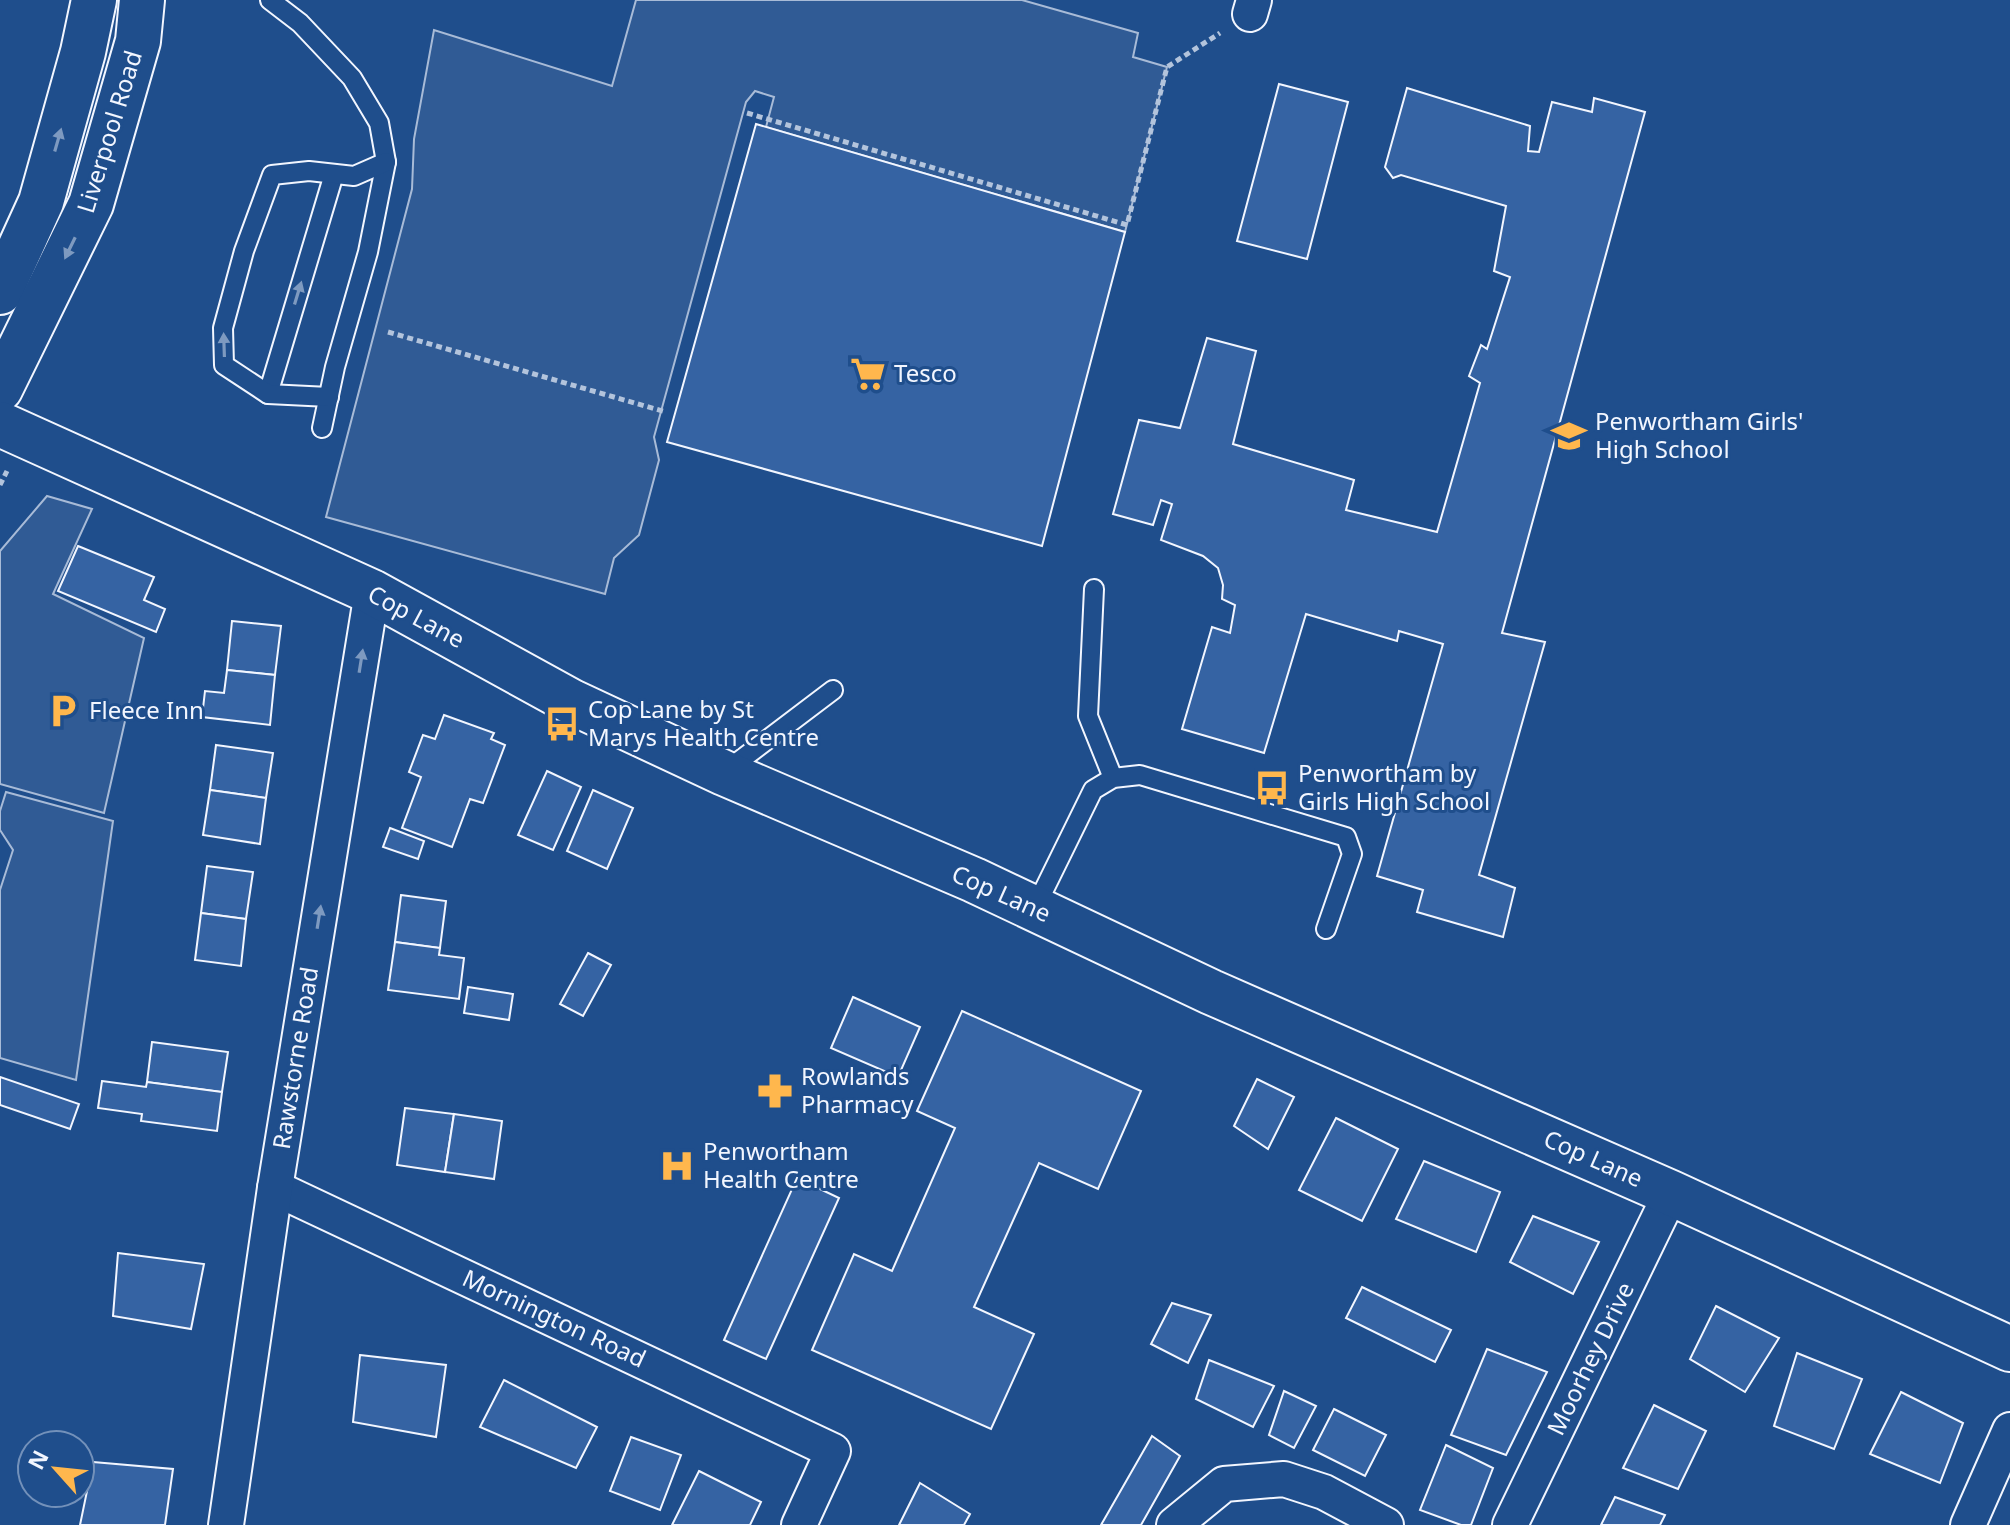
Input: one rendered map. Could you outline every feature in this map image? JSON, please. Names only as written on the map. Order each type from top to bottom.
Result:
[{"type":"street","name":"Liverpool Road","points":[[0,292],[41,202],[83,52],[94,0]]},
{"type":"street","name":"Liverpool Road","points":[[0,389],[91,204],[138,41],[142,0]]},
{"type":"street","name":"Cop Lane","points":[[0,424],[372,592],[572,702],[724,773],[1035,908],[1211,992],[1671,1193],[2010,1349]]},
{"type":"street","name":"Rawstorne Road","points":[[226,1525],[275,1188],[372,592]]},
{"type":"street","name":"Mornington Road","points":[[275,1188],[833,1451],[799,1525]]},
{"type":"street","name":"Moorhey Drive","points":[[1510,1525],[1671,1193]]},
{"type":"street","points":[[1968,1525],[2010,1430]]},
{"type":"street","points":[[1174,1525],[1224,1484],[1284,1479],[1324,1492],[1386,1525]]},
{"type":"lane","points":[[270,0],[300,23],[352,78],[379,123],[386,162],[368,252],[322,428]]},
{"type":"lane","points":[[329,397],[268,394],[224,365],[223,328],[244,251],[272,175],[309,171],[354,176],[386,162]]},
{"type":"lane","points":[[268,394],[334,174]]},
{"type":"lane","points":[[1094,589],[1088,716],[1113,778]]},
{"type":"lane","points":[[724,773],[833,690]]},
{"type":"lane","points":[[1035,908],[1093,790],[1113,778],[1140,775],[1346,837],[1352,854],[1326,929]]},
{"type":"path","points":[[747,113],[1127,225],[1167,67],[1252,7]]},
{"type":"path","points":[[388,332],[666,412]]},
{"type":"shaded area","points":[[636,0],[1022,0],[1138,33],[1133,57],[1167,67],[1125,232],[766,127],[774,97],[755,91],[746,102],[654,437],[659,460],[639,535],[614,558],[605,594],[326,517],[412,189],[414,139],[434,30],[612,86]]},
{"type":"shaded area","name":"Fleece Inn","points":[[47,496],[92,509],[53,594],[144,638],[104,813],[0,784],[0,551]]},
{"type":"shaded area","points":[[6,792],[113,821],[76,1080],[0,1058],[0,890],[13,850],[0,830],[0,811]]},
{"type":"building","points":[[1279,84],[1348,102],[1307,259],[1237,241]]},
{"type":"building","points":[[1407,88],[1530,126],[1528,151],[1539,152],[1552,102],[1592,112],[1594,98],[1645,112],[1502,633],[1545,642],[1479,875],[1515,888],[1503,937],[1417,912],[1423,890],[1377,876],[1443,644],[1399,631],[1397,641],[1306,614],[1264,753],[1182,729],[1212,627],[1230,633],[1235,605],[1222,599],[1223,585],[1218,568],[1203,556],[1161,540],[1172,504],[1161,500],[1153,525],[1113,514],[1139,420],[1180,428],[1207,338],[1256,351],[1233,444],[1354,480],[1346,510],[1437,532],[1480,383],[1469,376],[1481,345],[1487,349],[1510,277],[1494,271],[1506,206],[1401,175],[1393,178],[1385,167]]},
{"type":"building","points":[[756,124],[1125,232],[1042,546],[667,442]]},
{"type":"building","points":[[78,546],[154,577],[144,600],[165,609],[156,632],[58,591]]},
{"type":"building","points":[[232,621],[281,626],[275,675],[227,670]]},
{"type":"building","points":[[227,670],[275,675],[270,725],[202,717],[205,691],[224,693]]},
{"type":"building","points":[[444,715],[494,733],[491,739],[505,745],[483,803],[470,799],[452,847],[402,828],[421,777],[409,772],[423,735],[435,739]]},
{"type":"building","points":[[216,745],[273,753],[266,798],[210,790]]},
{"type":"building","points":[[547,771],[581,787],[553,850],[518,835]]},
{"type":"building","points":[[210,790],[266,798],[260,844],[203,835]]},
{"type":"building","points":[[593,790],[633,808],[607,869],[567,851]]},
{"type":"building","points":[[390,828],[424,841],[418,859],[383,847]]},
{"type":"building","points":[[207,866],[253,872],[246,919],[201,913]]},
{"type":"building","points":[[401,895],[446,901],[440,948],[395,942]]},
{"type":"building","points":[[201,913],[246,919],[241,966],[195,960]]},
{"type":"building","points":[[395,942],[440,948],[439,955],[464,958],[459,999],[388,990]]},
{"type":"building","points":[[588,953],[611,965],[583,1016],[560,1004]]},
{"type":"building","points":[[468,987],[513,994],[509,1020],[464,1013]]},
{"type":"building","points":[[853,997],[920,1027],[898,1077],[831,1048]]},
{"type":"building","points":[[962,1011],[1141,1091],[1098,1189],[1039,1163],[974,1307],[1034,1334],[991,1429],[812,1350],[854,1254],[892,1271],[955,1128],[917,1111]]},
{"type":"building","points":[[152,1042],[228,1052],[222,1092],[147,1082]]},
{"type":"building","points":[[0,1077],[79,1104],[70,1129],[0,1105]]},
{"type":"building","points":[[1257,1079],[1294,1097],[1268,1149],[1234,1126]]},
{"type":"building","points":[[102,1081],[146,1087],[147,1082],[222,1092],[217,1131],[141,1121],[142,1114],[98,1108]]},
{"type":"building","points":[[405,1108],[454,1114],[445,1172],[397,1165]]},
{"type":"building","points":[[454,1114],[502,1121],[494,1179],[445,1172]]},
{"type":"building","points":[[1336,1118],[1398,1149],[1362,1221],[1299,1190]]},
{"type":"building","points":[[1424,1161],[1500,1192],[1476,1252],[1396,1219]]},
{"type":"building","points":[[797,1178],[839,1198],[766,1359],[724,1340]]},
{"type":"building","points":[[1533,1216],[1599,1242],[1573,1294],[1510,1262]]},
{"type":"building","points":[[118,1253],[204,1264],[191,1329],[113,1316]]},
{"type":"building","points":[[1362,1287],[1451,1330],[1435,1362],[1346,1318]]},
{"type":"building","points":[[1172,1303],[1211,1315],[1188,1363],[1151,1344]]},
{"type":"building","points":[[1716,1306],[1779,1338],[1745,1392],[1690,1359]]},
{"type":"building","points":[[1487,1349],[1547,1372],[1506,1455],[1451,1435]]},
{"type":"building","points":[[1797,1353],[1862,1379],[1834,1449],[1774,1426]]},
{"type":"building","points":[[360,1355],[446,1365],[436,1437],[353,1422]]},
{"type":"building","points":[[1209,1360],[1274,1386],[1253,1427],[1196,1399]]},
{"type":"building","points":[[504,1380],[597,1427],[576,1468],[480,1427]]},
{"type":"building","points":[[1284,1391],[1316,1406],[1294,1448],[1269,1435]]},
{"type":"building","points":[[1901,1392],[1963,1423],[1940,1483],[1870,1454]]},
{"type":"building","points":[[1654,1405],[1706,1431],[1678,1489],[1623,1468]]},
{"type":"building","points":[[1334,1409],[1386,1435],[1365,1476],[1313,1450]]},
{"type":"building","points":[[1152,1436],[1180,1456],[1141,1525],[1101,1525]]},
{"type":"building","points":[[631,1437],[681,1455],[660,1510],[610,1491]]},
{"type":"building","points":[[1446,1445],[1493,1468],[1471,1525],[1461,1525],[1420,1510]]},
{"type":"building","points":[[96,1462],[173,1469],[165,1525],[80,1525],[83,1509],[96,1509]]},
{"type":"building","points":[[699,1471],[761,1502],[750,1525],[672,1525]]},
{"type":"building","points":[[920,1483],[970,1514],[964,1525],[899,1525]]},
{"type":"building","points":[[1615,1497],[1665,1515],[1660,1525],[1601,1525]]},
{"type":"place","name":"Tesco","points":[[868,374]]},
{"type":"place","name":"Penwortham Girls' High School","points":[[1569,436]]},
{"type":"place","name":"Fleece Inn","points":[[63,711]]},
{"type":"place","name":"Cop Lane by St Marys Health Centre","points":[[562,724]]},
{"type":"place","name":"Penwortham by Girls High School","points":[[1272,788]]},
{"type":"place","name":"Rowlands Pharmacy","points":[[775,1091]]},
{"type":"place","name":"Penwortham Health Centre","points":[[677,1166]]}]
